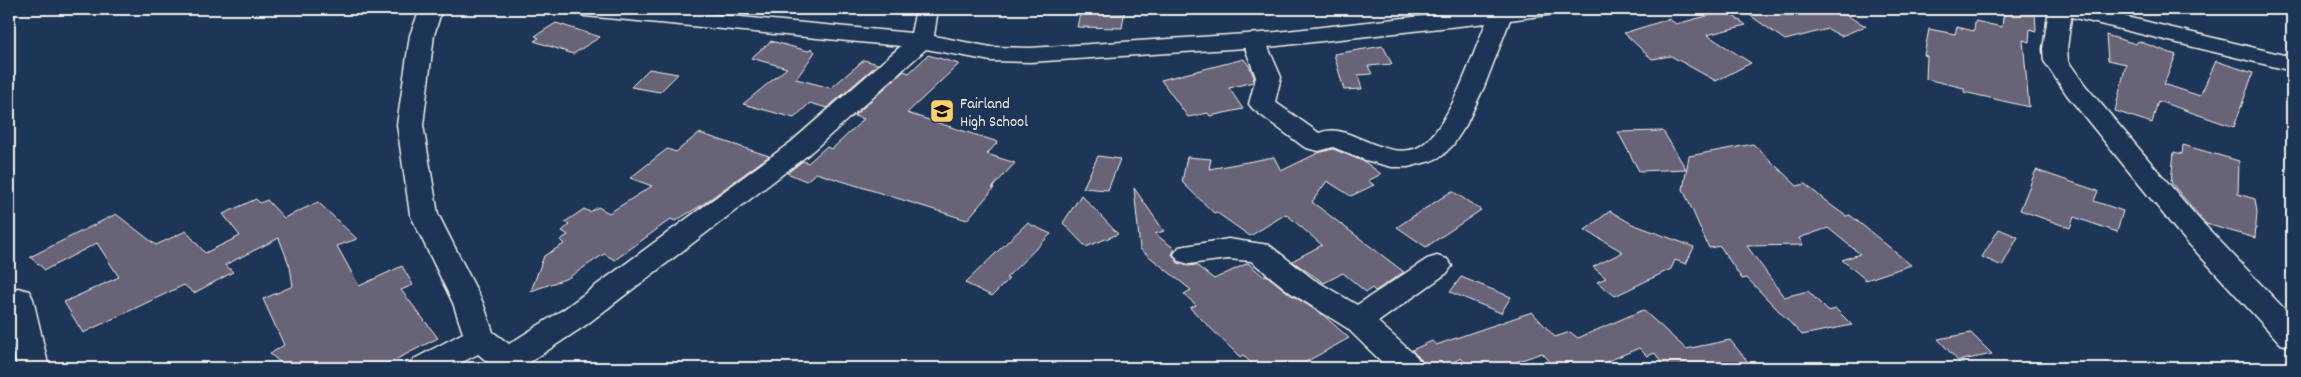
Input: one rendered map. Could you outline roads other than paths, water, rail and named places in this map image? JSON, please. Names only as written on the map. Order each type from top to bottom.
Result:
[{"type":"street","points":[[431,9],[422,35],[410,125],[424,214],[468,303],[480,338],[509,366],[800,148],[921,41],[926,9]]},
{"type":"street","points":[[585,9],[921,41],[991,54],[1030,55],[1252,40],[1546,9]]},
{"type":"street","points":[[2060,9],[2055,49],[2056,61],[2076,90],[2187,224],[2292,336]]},
{"type":"street","points":[[2067,9],[2292,64]]},
{"type":"street","points":[[1252,40],[1269,72],[1268,89],[1262,104],[1313,141],[1319,142],[1331,137],[1389,158],[1400,159],[1420,156],[1433,150],[1456,121],[1501,14]]},
{"type":"street","points":[[1189,254],[1228,249],[1259,252],[1302,286],[1358,320],[1407,368]]},
{"type":"street","points":[[1358,320],[1437,266]]},
{"type":"street","points":[[18,299],[33,368]]},
{"type":"street","points":[[425,368],[480,338]]},
{"type":"place","name":"Fairland High School","points":[[942,111]]}]
